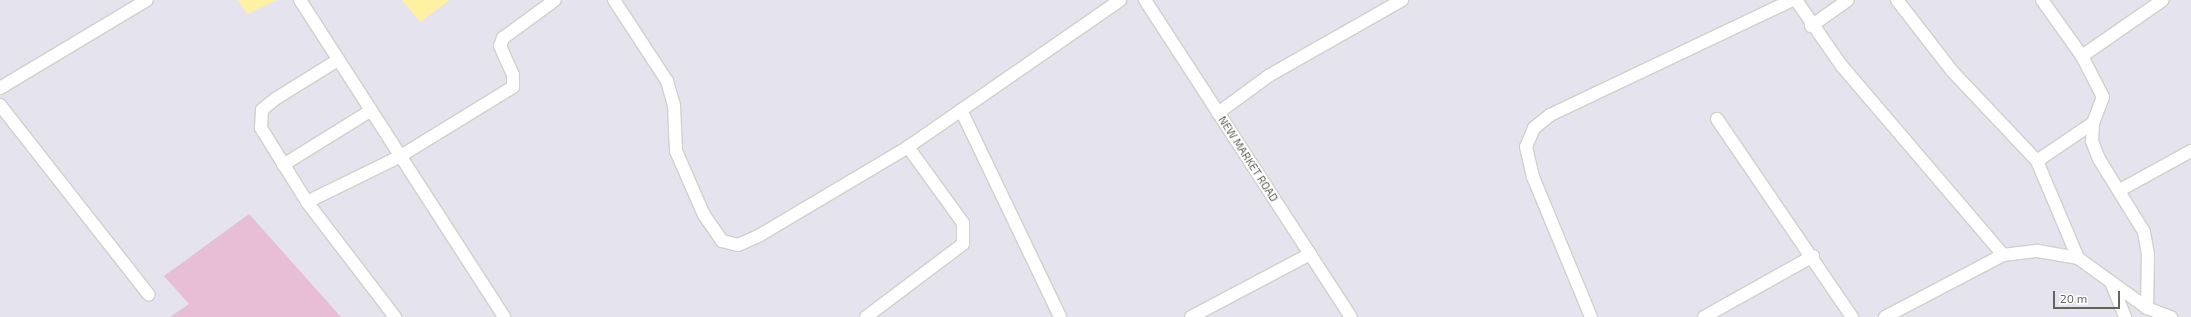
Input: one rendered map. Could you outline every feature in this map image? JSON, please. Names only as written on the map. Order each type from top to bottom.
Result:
[{"type":"street","points":[[0,88],[147,0]]},
{"type":"street","points":[[300,0],[398,157],[504,317]]},
{"type":"street","points":[[307,202],[398,157],[513,87],[513,75],[500,46],[503,38],[556,0]]},
{"type":"street","points":[[614,0],[667,81],[674,105],[676,151],[704,215],[722,240],[738,245],[760,235],[908,147],[1120,0]]},
{"type":"street","name":"NEW MARKET ROAD","points":[[1144,0],[1351,317]]},
{"type":"street","points":[[1218,112],[1270,74],[1387,3],[1402,0]]},
{"type":"street","points":[[1591,317],[1532,177],[1526,147],[1534,128],[1550,115],[1792,0]]},
{"type":"street","points":[[1796,0],[1811,26],[2003,255]]},
{"type":"street","points":[[1811,26],[1848,0]]},
{"type":"street","points":[[1897,0],[1952,71],[2037,160],[2078,258]]},
{"type":"street","points":[[2042,0],[2082,56],[2103,97],[2093,123],[2092,140],[2099,159],[2120,190],[2144,232],[2148,255],[2147,308]]},
{"type":"street","points":[[2082,56],[2163,0]]},
{"type":"street","points":[[338,60],[262,110],[261,128],[307,202],[394,317]]},
{"type":"street","points":[[0,105],[149,295]]},
{"type":"street","points":[[961,110],[1060,317]]},
{"type":"street","points":[[283,165],[370,111]]},
{"type":"street","points":[[1717,119],[1813,256],[1852,317]]},
{"type":"street","points":[[2037,160],[2093,123]]},
{"type":"street","points":[[866,317],[964,244],[963,223],[908,147]]},
{"type":"street","points":[[2120,190],[2191,150]]},
{"type":"street","points":[[1885,317],[2003,255],[2038,251],[2078,258],[2147,308],[2171,317]]},
{"type":"street","points":[[1191,317],[1310,254]]},
{"type":"street","points":[[1704,317],[1813,256]]},
{"type":"street","points":[[2111,282],[2125,317]]},
{"type":"shaded area","points":[[238,0],[277,0],[247,14]]},
{"type":"shaded area","points":[[402,0],[450,0],[420,22]]},
{"type":"shaded area","points":[[249,214],[341,317],[170,317],[189,304],[164,276]]}]
